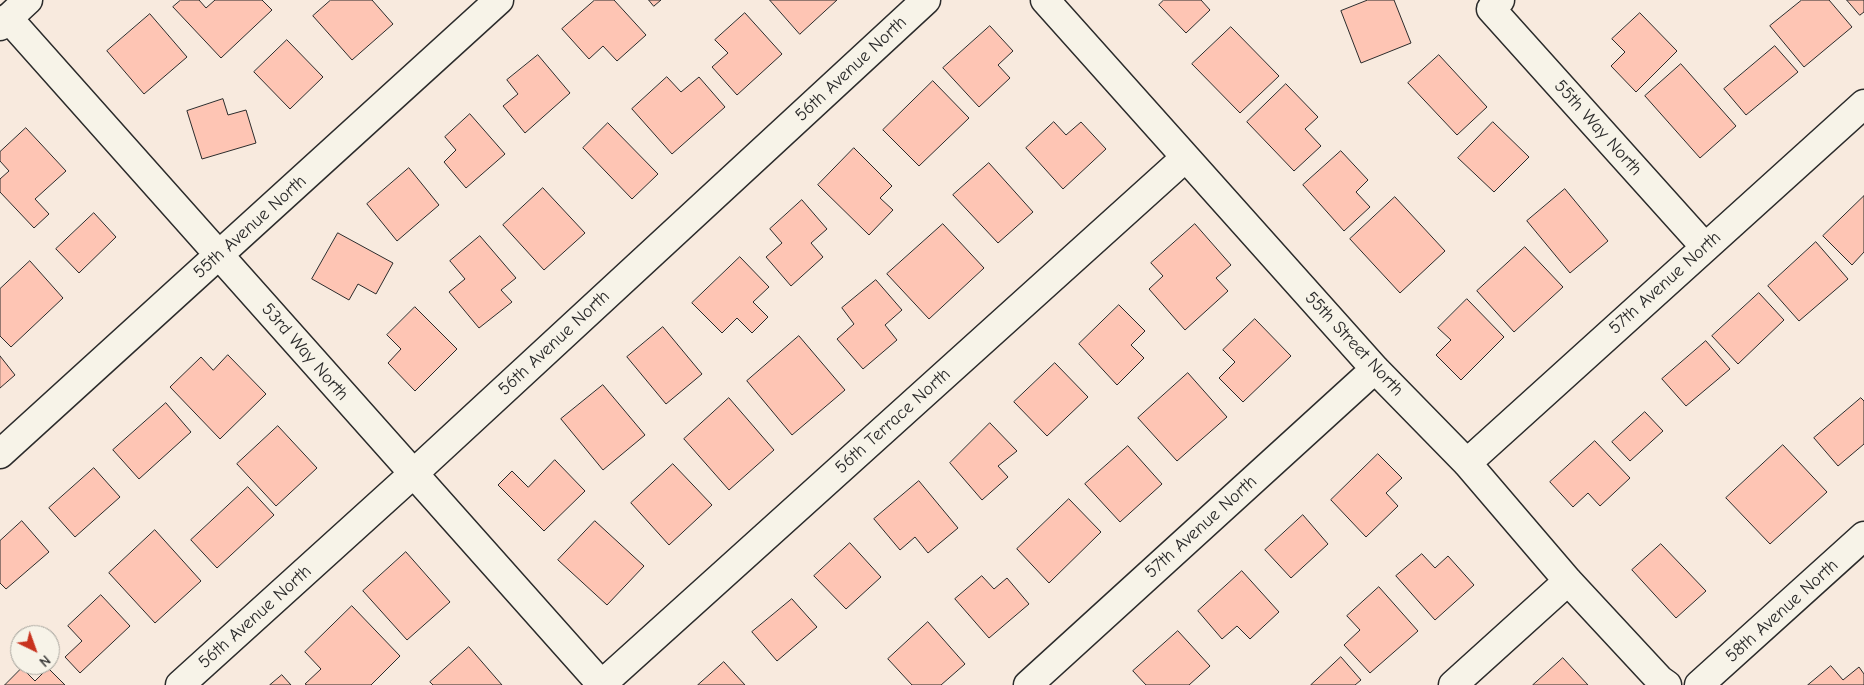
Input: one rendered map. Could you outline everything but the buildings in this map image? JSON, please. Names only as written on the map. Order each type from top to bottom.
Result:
[{"type":"street","points":[[4,22],[28,0]]},
{"type":"street","name":"55th Avenue North","points":[[0,454],[499,0]]},
{"type":"street","name":"56th Avenue North","points":[[180,685],[413,474],[926,0]]},
{"type":"street","name":"55th Street North","points":[[1045,0],[1375,368],[1467,462],[1568,581],[1660,680],[1667,685]]},
{"type":"street","name":"55th Way North","points":[[1496,4],[1705,247]]},
{"type":"street","name":"53rd Way North","points":[[4,22],[220,255],[602,685]]},
{"type":"street","name":"57th Avenue North","points":[[1467,462],[1864,104]]},
{"type":"street","name":"56th Terrace North","points":[[602,685],[1185,158]]},
{"type":"street","name":"57th Avenue North","points":[[1028,685],[1375,368]]},
{"type":"street","name":"58th Avenue North","points":[[1699,685],[1864,536]]},
{"type":"street","points":[[1453,685],[1568,581]]}]
